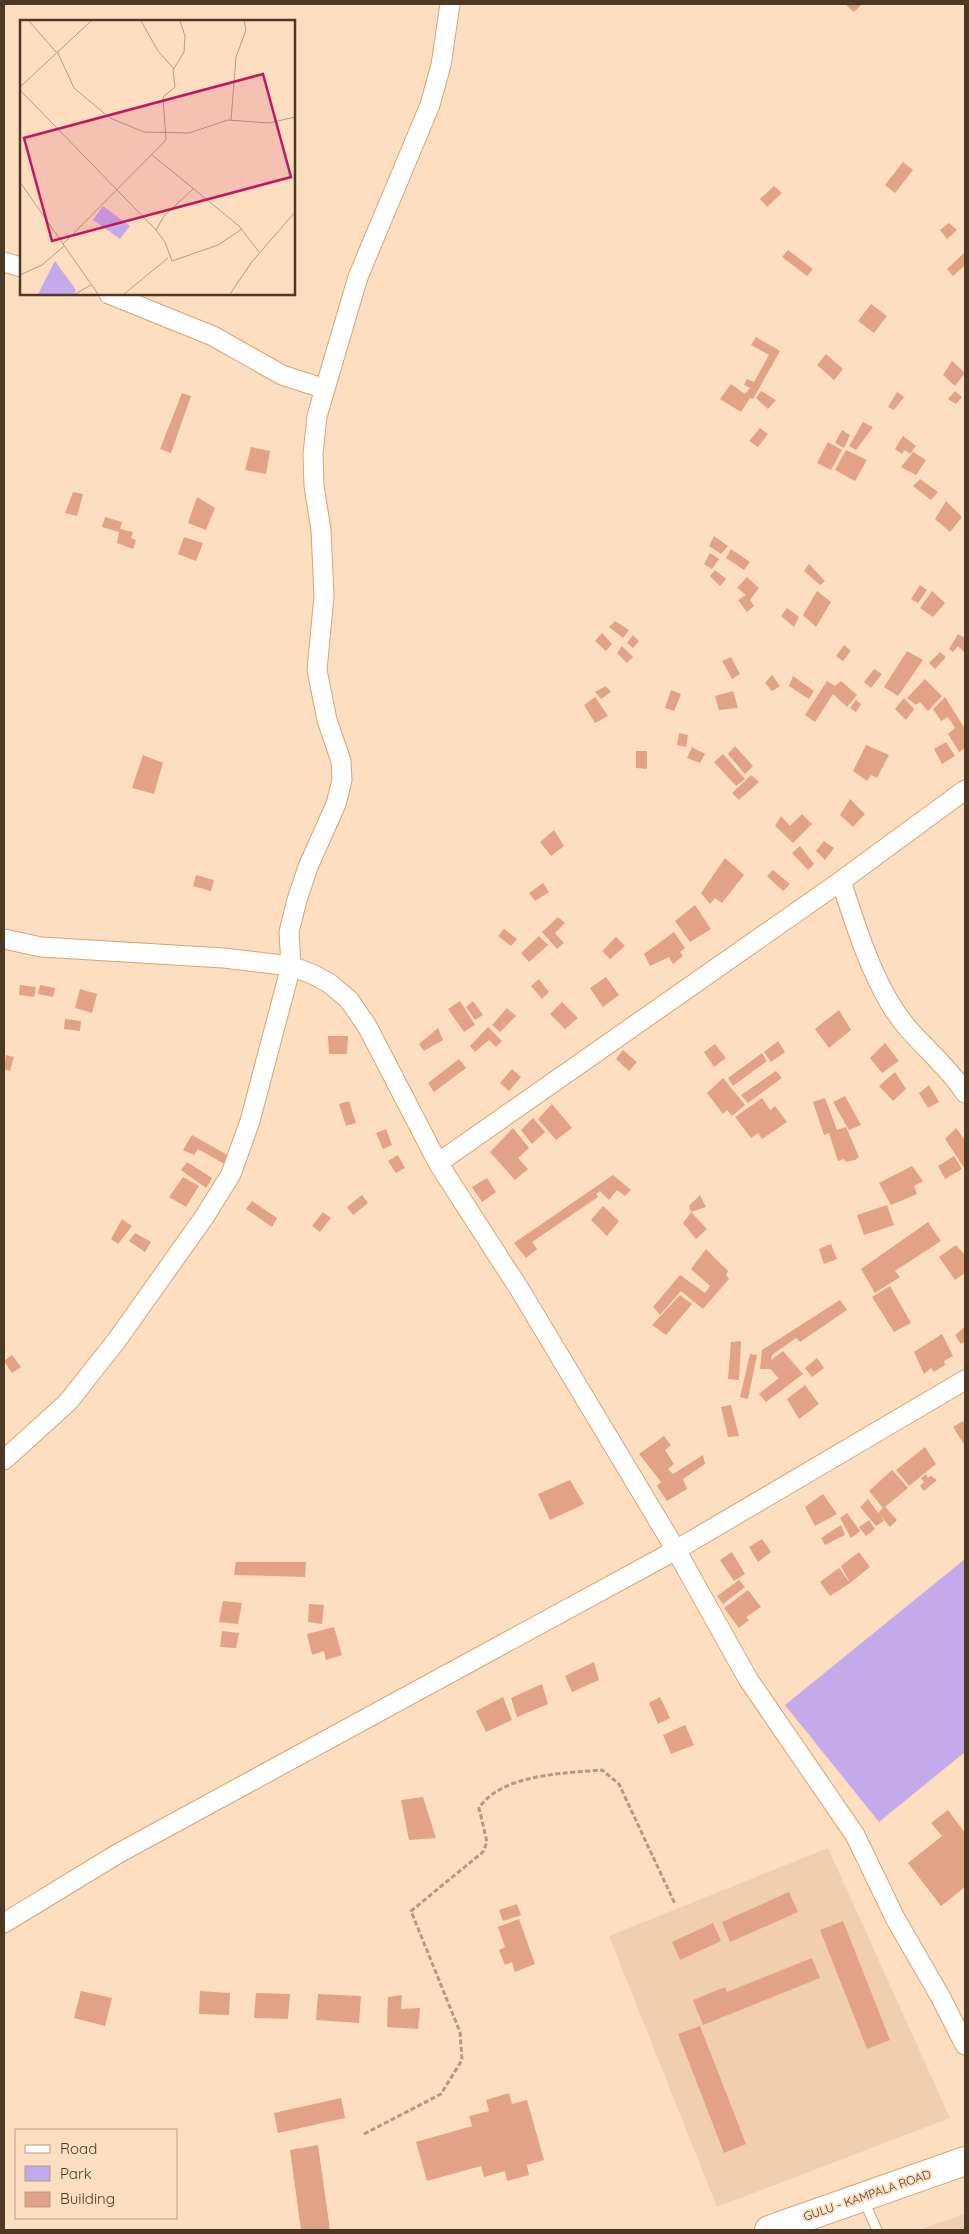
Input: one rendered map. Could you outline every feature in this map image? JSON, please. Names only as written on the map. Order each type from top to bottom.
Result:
[{"type":"main road","name":"GULU - KAMPALA ROAD","points":[[769,2230],[965,2161]]},
{"type":"street","points":[[4,1460],[68,1402],[122,1332],[205,1216],[231,1174],[250,1121],[291,966],[290,932],[297,900],[308,867],[336,804],[342,780],[341,761],[324,713],[317,670],[324,596],[321,530],[314,486],[313,454],[317,416],[358,277],[430,105],[441,65],[450,4]]},
{"type":"street","points":[[4,262],[20,267]]},
{"type":"street","points":[[112,295],[214,336],[282,374],[325,389]]},
{"type":"street","points":[[438,1163],[841,881],[965,790]]},
{"type":"street","points":[[841,881],[862,943],[891,1005],[925,1046],[954,1076],[965,1093]]},
{"type":"street","points":[[4,939],[41,947],[224,958],[291,966],[329,983],[349,1000],[367,1026],[438,1163],[520,1290],[676,1550],[748,1679],[855,1835],[895,1918],[940,1996],[965,2045]]},
{"type":"street","points":[[4,1923],[119,1853],[676,1550],[965,1380]]},
{"type":"lane","points":[[862,2196],[877,2230]]},
{"type":"path","points":[[364,2134],[441,2094],[462,2060],[460,2032],[411,1911],[483,1852],[487,1842],[479,1808],[483,1801],[494,1792],[535,1776],[602,1770],[619,1784],[675,1904]]},
{"type":"shaded area","points":[[828,1848],[950,2118],[717,2207],[609,1936]]},
{"type":"shaded area","points":[[965,2214],[965,2230],[918,2230]]},
{"type":"green space","points":[[965,1559],[965,1752],[879,1822],[785,1705]]},
{"type":"building","points":[[845,4],[862,4],[854,12]]},
{"type":"building","points":[[903,162],[913,170],[895,193],[885,185]]},
{"type":"building","points":[[774,186],[782,193],[767,207],[760,199]]},
{"type":"building","points":[[949,223],[957,230],[947,239],[940,230]]},
{"type":"building","points":[[788,250],[813,269],[807,276],[782,257]]},
{"type":"building","points":[[965,252],[965,265],[953,276],[947,269]]},
{"type":"building","points":[[871,304],[887,316],[874,333],[858,321]]},
{"type":"building","points":[[756,337],[780,351],[753,399],[750,398],[741,412],[720,399],[731,384],[745,394],[750,388],[744,385],[747,379],[754,382],[769,355],[751,345]]},
{"type":"building","points":[[826,354],[843,369],[834,380],[817,365]]},
{"type":"building","points":[[952,361],[965,373],[955,386],[943,375]]},
{"type":"building","points":[[761,391],[776,400],[768,409],[756,398]]},
{"type":"building","points":[[955,391],[962,397],[956,404],[948,399]]},
{"type":"building","points":[[897,392],[904,397],[894,410],[888,407]]},
{"type":"building","points":[[182,393],[191,396],[171,453],[160,449]]},
{"type":"building","points":[[863,422],[873,427],[856,450],[849,446]]},
{"type":"building","points":[[760,428],[768,434],[758,447],[749,441]]},
{"type":"building","points":[[842,430],[850,435],[844,448],[835,443]]},
{"type":"building","points":[[903,436],[916,446],[910,454],[905,450],[902,454],[895,449]]},
{"type":"building","points":[[828,442],[842,450],[831,470],[817,463]]},
{"type":"building","points":[[251,447],[270,451],[266,474],[245,470]]},
{"type":"building","points":[[846,450],[867,460],[855,481],[835,470]]},
{"type":"building","points":[[913,452],[926,460],[916,475],[901,467]]},
{"type":"building","points":[[920,479],[938,492],[931,500],[913,486]]},
{"type":"building","points":[[73,492],[83,494],[77,516],[65,513]]},
{"type":"building","points":[[197,497],[215,508],[206,530],[188,523]]},
{"type":"building","points":[[946,501],[962,517],[950,532],[935,519]]},
{"type":"building","points":[[105,517],[122,522],[120,529],[133,532],[131,538],[136,540],[133,549],[117,543],[119,532],[102,527]]},
{"type":"building","points":[[714,536],[728,546],[721,554],[709,546]]},
{"type":"building","points":[[184,537],[203,543],[196,561],[178,554]]},
{"type":"building","points":[[731,549],[750,562],[744,570],[726,558]]},
{"type":"building","points":[[710,553],[719,559],[712,569],[704,564]]},
{"type":"building","points":[[809,564],[825,581],[820,585],[804,571]]},
{"type":"building","points":[[715,570],[726,579],[720,586],[710,576]]},
{"type":"building","points":[[747,577],[759,588],[750,600],[754,606],[747,612],[738,600],[746,595],[737,588]]},
{"type":"building","points":[[920,585],[927,590],[918,603],[911,599]]},
{"type":"building","points":[[817,591],[831,602],[816,627],[803,615]]},
{"type":"building","points":[[932,591],[945,603],[933,617],[920,608]]},
{"type":"building","points":[[787,608],[799,617],[794,627],[781,616]]},
{"type":"building","points":[[615,621],[629,630],[623,638],[609,627]]},
{"type":"building","points":[[602,633],[612,644],[606,651],[595,641]]},
{"type":"building","points":[[958,634],[965,638],[965,653],[958,646],[953,652],[949,649]]},
{"type":"building","points":[[633,635],[639,641],[633,648],[627,643]]},
{"type":"building","points":[[844,645],[851,651],[843,661],[836,656]]},
{"type":"building","points":[[622,646],[633,657],[627,663],[617,653]]},
{"type":"building","points":[[907,651],[923,660],[898,696],[884,687]]},
{"type":"building","points":[[940,652],[946,657],[935,669],[929,663]]},
{"type":"building","points":[[731,657],[740,674],[732,679],[722,661]]},
{"type":"building","points":[[874,669],[882,674],[871,688],[864,682]]},
{"type":"building","points":[[772,675],[780,686],[772,691],[765,683]]},
{"type":"building","points":[[793,676],[814,691],[809,699],[789,686]]},
{"type":"building","points":[[925,679],[942,696],[928,711],[920,702],[916,705],[907,698]]},
{"type":"building","points":[[827,681],[835,686],[841,681],[857,695],[847,707],[833,694],[815,722],[805,715]]},
{"type":"building","points":[[606,686],[611,692],[601,699],[595,692]]},
{"type":"building","points":[[671,690],[681,694],[674,711],[665,708]]},
{"type":"building","points":[[733,691],[738,708],[719,710],[715,696]]},
{"type":"building","points":[[595,697],[608,716],[595,723],[584,705]]},
{"type":"building","points":[[945,697],[965,729],[965,748],[959,752],[948,734],[955,728],[948,717],[941,721],[933,709]]},
{"type":"building","points":[[904,698],[914,709],[906,720],[895,709]]},
{"type":"building","points":[[856,700],[861,704],[856,712],[850,708]]},
{"type":"building","points":[[679,733],[688,735],[686,747],[677,745]]},
{"type":"building","points":[[946,742],[955,756],[942,764],[934,749]]},
{"type":"building","points":[[866,745],[889,755],[877,778],[871,775],[867,781],[853,771]]},
{"type":"building","points":[[735,746],[753,766],[745,774],[728,754]]},
{"type":"building","points":[[692,747],[705,754],[700,763],[687,758]]},
{"type":"building","points":[[636,751],[647,751],[647,769],[636,768]]},
{"type":"building","points":[[723,754],[745,779],[736,786],[714,762]]},
{"type":"building","points":[[143,755],[163,763],[154,794],[132,788]]},
{"type":"building","points":[[751,775],[759,782],[739,800],[732,793]]},
{"type":"building","points":[[850,799],[865,814],[853,827],[840,815]]},
{"type":"building","points":[[802,814],[812,824],[793,843],[775,826],[781,816],[790,826]]},
{"type":"building","points":[[554,830],[564,846],[551,856],[540,842]]},
{"type":"building","points":[[824,841],[834,848],[825,860],[816,851]]},
{"type":"building","points":[[800,846],[814,864],[808,870],[792,853]]},
{"type":"building","points":[[725,858],[744,875],[722,903],[715,898],[710,904],[701,893]]},
{"type":"building","points":[[773,870],[790,884],[783,891],[767,876]]},
{"type":"building","points":[[196,875],[214,880],[211,891],[193,886]]},
{"type":"building","points":[[543,883],[549,892],[535,901],[529,893]]},
{"type":"building","points":[[695,905],[711,929],[690,942],[675,921]]},
{"type":"building","points":[[558,917],[565,923],[555,933],[564,943],[557,949],[542,932]]},
{"type":"building","points":[[504,929],[517,939],[511,946],[498,936]]},
{"type":"building","points":[[674,932],[685,948],[680,952],[683,956],[673,964],[669,957],[650,966],[644,954]]},
{"type":"building","points":[[539,936],[548,945],[529,962],[521,953]]},
{"type":"building","points":[[616,937],[625,946],[610,959],[602,951]]},
{"type":"building","points":[[606,977],[619,995],[603,1007],[590,988]]},
{"type":"building","points":[[539,979],[549,992],[542,999],[531,986]]},
{"type":"building","points":[[20,985],[36,987],[34,997],[19,995]]},
{"type":"building","points":[[40,985],[55,988],[53,997],[38,994]]},
{"type":"building","points":[[80,989],[97,994],[92,1013],[75,1008]]},
{"type":"building","points":[[460,1001],[475,1025],[464,1032],[448,1009]]},
{"type":"building","points":[[473,1001],[483,1015],[475,1020],[466,1007]]},
{"type":"building","points":[[562,1002],[578,1018],[565,1029],[550,1014]]},
{"type":"building","points":[[507,1008],[516,1016],[500,1032],[492,1025]]},
{"type":"building","points":[[839,1010],[851,1030],[829,1048],[815,1029]]},
{"type":"building","points":[[65,1019],[81,1021],[80,1031],[64,1029]]},
{"type":"building","points":[[488,1027],[502,1041],[496,1047],[489,1040],[475,1052],[470,1046]]},
{"type":"building","points":[[438,1028],[443,1040],[424,1051],[419,1044]]},
{"type":"building","points":[[328,1036],[348,1036],[347,1054],[329,1054]]},
{"type":"building","points":[[778,1041],[785,1052],[771,1062],[764,1052]]},
{"type":"building","points":[[885,1043],[899,1061],[882,1073],[870,1058]]},
{"type":"building","points":[[715,1044],[726,1058],[714,1067],[704,1052]]},
{"type":"building","points":[[623,1050],[637,1062],[629,1071],[616,1059]]},
{"type":"building","points":[[762,1053],[767,1061],[733,1086],[728,1078]]},
{"type":"building","points":[[6,1055],[14,1057],[10,1071],[4,1069]]},
{"type":"building","points":[[459,1059],[466,1068],[434,1092],[428,1083]]},
{"type":"building","points":[[512,1069],[521,1077],[509,1091],[500,1083]]},
{"type":"building","points":[[776,1071],[782,1078],[748,1103],[741,1095]]},
{"type":"building","points":[[895,1072],[906,1089],[893,1101],[879,1086]]},
{"type":"building","points":[[723,1078],[745,1105],[732,1116],[727,1110],[723,1114],[707,1093]]},
{"type":"building","points":[[929,1085],[939,1102],[928,1108],[919,1093]]},
{"type":"building","points":[[845,1096],[861,1125],[849,1130],[833,1102]]},
{"type":"building","points":[[762,1098],[770,1110],[775,1106],[787,1122],[762,1139],[758,1133],[751,1138],[735,1117]]},
{"type":"building","points":[[825,1098],[837,1130],[846,1127],[859,1157],[855,1160],[846,1162],[844,1159],[838,1161],[829,1133],[824,1135],[813,1102]]},
{"type":"building","points":[[349,1101],[356,1123],[346,1126],[339,1104]]},
{"type":"building","points":[[552,1104],[572,1128],[556,1140],[538,1119]]},
{"type":"building","points":[[533,1118],[545,1132],[532,1144],[521,1130]]},
{"type":"building","points":[[513,1128],[529,1148],[518,1158],[528,1169],[515,1180],[490,1152]]},
{"type":"building","points":[[956,1128],[965,1140],[965,1169],[945,1139]]},
{"type":"building","points":[[386,1129],[392,1145],[383,1149],[376,1133]]},
{"type":"building","points":[[192,1135],[231,1157],[226,1165],[198,1149],[194,1155],[183,1150]]},
{"type":"building","points":[[398,1155],[405,1168],[396,1173],[388,1161]]},
{"type":"building","points":[[954,1156],[962,1169],[945,1179],[938,1166]]},
{"type":"building","points":[[187,1162],[212,1178],[206,1188],[181,1170]]},
{"type":"building","points":[[912,1166],[923,1181],[914,1186],[917,1194],[891,1205],[879,1183]]},
{"type":"building","points":[[613,1175],[631,1190],[625,1196],[617,1190],[609,1200],[600,1191],[596,1194],[598,1197],[532,1242],[537,1249],[526,1258],[514,1243]]},
{"type":"building","points":[[183,1177],[199,1186],[186,1207],[169,1197]]},
{"type":"building","points":[[487,1178],[496,1192],[482,1202],[472,1187]]},
{"type":"building","points":[[362,1195],[368,1203],[353,1215],[347,1207]]},
{"type":"building","points":[[700,1195],[706,1207],[691,1212],[689,1206]]},
{"type":"building","points":[[252,1201],[277,1218],[272,1227],[246,1209]]},
{"type":"building","points":[[887,1205],[894,1225],[864,1235],[857,1215]]},
{"type":"building","points":[[603,1206],[619,1221],[607,1236],[591,1220]]},
{"type":"building","points":[[323,1212],[331,1218],[320,1232],[312,1226]]},
{"type":"building","points":[[691,1212],[707,1229],[696,1239],[683,1223]]},
{"type":"building","points":[[122,1219],[132,1226],[118,1244],[111,1239]]},
{"type":"building","points":[[928,1222],[941,1241],[895,1271],[900,1277],[875,1293],[861,1269]]},
{"type":"building","points":[[135,1233],[151,1242],[145,1252],[129,1241]]},
{"type":"building","points":[[831,1244],[837,1259],[824,1264],[819,1249]]},
{"type":"building","points":[[956,1245],[965,1255],[965,1273],[955,1280],[939,1257]]},
{"type":"building","points":[[706,1249],[728,1271],[726,1275],[729,1279],[703,1309],[681,1291],[660,1315],[653,1307],[680,1275],[705,1293],[710,1286],[691,1269]]},
{"type":"building","points":[[890,1286],[911,1323],[894,1332],[872,1297]]},
{"type":"building","points":[[680,1295],[692,1304],[666,1335],[652,1325]]},
{"type":"building","points":[[840,1300],[847,1310],[800,1342],[796,1338],[772,1355],[771,1360],[783,1351],[803,1374],[766,1402],[759,1394],[779,1378],[770,1369],[760,1369],[762,1350]]},
{"type":"building","points":[[965,1327],[965,1342],[961,1344],[955,1335]]},
{"type":"building","points":[[942,1334],[953,1356],[944,1361],[945,1365],[934,1372],[931,1368],[924,1374],[914,1352]]},
{"type":"building","points":[[741,1341],[739,1380],[728,1379],[731,1342]]},
{"type":"building","points":[[750,1354],[757,1355],[748,1399],[740,1397]]},
{"type":"building","points":[[12,1355],[21,1367],[12,1373],[4,1361]]},
{"type":"building","points":[[817,1358],[824,1368],[812,1377],[805,1368]]},
{"type":"building","points":[[805,1385],[819,1404],[799,1419],[787,1399]]},
{"type":"building","points":[[731,1405],[739,1436],[728,1437],[721,1407]]},
{"type":"building","points":[[963,1421],[965,1425],[965,1446],[953,1427]]},
{"type":"building","points":[[664,1436],[671,1445],[665,1450],[674,1464],[668,1469],[673,1474],[703,1455],[705,1464],[683,1479],[687,1489],[667,1501],[657,1486],[661,1482],[639,1454]]},
{"type":"building","points":[[925,1447],[936,1464],[909,1486],[896,1470]]},
{"type":"building","points":[[892,1470],[908,1488],[885,1507],[897,1520],[890,1527],[880,1515],[884,1521],[876,1526],[860,1507],[868,1499],[878,1513],[883,1508],[869,1491]]},
{"type":"building","points":[[926,1474],[928,1478],[931,1476],[937,1480],[924,1491],[920,1486],[924,1482],[921,1478]]},
{"type":"building","points":[[570,1480],[584,1504],[550,1520],[538,1494]]},
{"type":"building","points":[[823,1494],[837,1514],[815,1526],[805,1507]]},
{"type":"building","points":[[847,1513],[860,1531],[851,1538],[840,1518]]},
{"type":"building","points":[[869,1520],[875,1529],[866,1536],[859,1527]]},
{"type":"building","points":[[841,1525],[845,1535],[825,1545],[821,1538]]},
{"type":"building","points":[[762,1539],[771,1552],[758,1562],[749,1547]]},
{"type":"building","points":[[732,1552],[745,1574],[734,1581],[720,1560]]},
{"type":"building","points":[[859,1552],[870,1567],[850,1583],[841,1566]]},
{"type":"building","points":[[236,1562],[306,1562],[305,1577],[234,1575]]},
{"type":"building","points":[[839,1568],[850,1583],[830,1596],[820,1582]]},
{"type":"building","points":[[739,1580],[745,1587],[723,1604],[717,1596]]},
{"type":"building","points":[[748,1590],[761,1607],[746,1617],[749,1620],[739,1628],[724,1608]]},
{"type":"building","points":[[223,1601],[242,1603],[238,1624],[219,1622]]},
{"type":"building","points":[[309,1604],[324,1605],[322,1624],[308,1622]]},
{"type":"building","points":[[334,1627],[342,1655],[326,1660],[324,1651],[312,1655],[307,1634]]},
{"type":"building","points":[[222,1631],[239,1633],[236,1648],[220,1647]]},
{"type":"building","points":[[594,1662],[599,1680],[572,1692],[565,1676]]},
{"type":"building","points":[[542,1684],[548,1704],[517,1717],[511,1698]]},
{"type":"building","points":[[503,1697],[512,1720],[486,1732],[476,1711]]},
{"type":"building","points":[[660,1697],[670,1718],[658,1724],[649,1703]]},
{"type":"building","points":[[685,1725],[694,1745],[671,1754],[663,1735]]},
{"type":"building","points":[[423,1797],[436,1838],[409,1840],[401,1800]]},
{"type":"building","points":[[948,1810],[965,1833],[965,1887],[941,1906],[908,1863],[942,1836],[931,1823]]},
{"type":"building","points":[[789,1892],[798,1912],[730,1942],[722,1922]]},
{"type":"building","points":[[517,1904],[521,1915],[503,1921],[499,1910]]},
{"type":"building","points":[[519,1919],[535,1964],[515,1972],[512,1962],[505,1965],[499,1950],[505,1947],[498,1927]]},
{"type":"building","points":[[843,1921],[890,2040],[867,2049],[820,1930]]},
{"type":"building","points":[[713,1923],[721,1941],[680,1960],[672,1942]]},
{"type":"building","points":[[812,1958],[820,1978],[703,2025],[693,2000],[725,1987],[727,1992]]},
{"type":"building","points":[[81,1991],[112,1998],[105,2026],[74,2018]]},
{"type":"building","points":[[200,1991],[230,1993],[229,2015],[199,2014]]},
{"type":"building","points":[[256,1993],[290,1994],[288,2019],[254,2018]]},
{"type":"building","points":[[318,1994],[361,1996],[359,2023],[316,2020]]},
{"type":"building","points":[[402,1995],[401,2009],[420,2008],[418,2029],[387,2027],[388,1997]]},
{"type":"building","points":[[700,2026],[746,2144],[724,2153],[678,2034]]},
{"type":"building","points":[[509,2093],[512,2104],[527,2100],[544,2160],[527,2165],[529,2175],[507,2181],[505,2171],[484,2177],[481,2166],[427,2181],[416,2142],[472,2126],[469,2116],[489,2111],[486,2100]]},
{"type":"building","points":[[341,2098],[345,2118],[278,2133],[274,2113]]},
{"type":"building","points":[[318,2145],[330,2230],[301,2230],[290,2150]]}]
